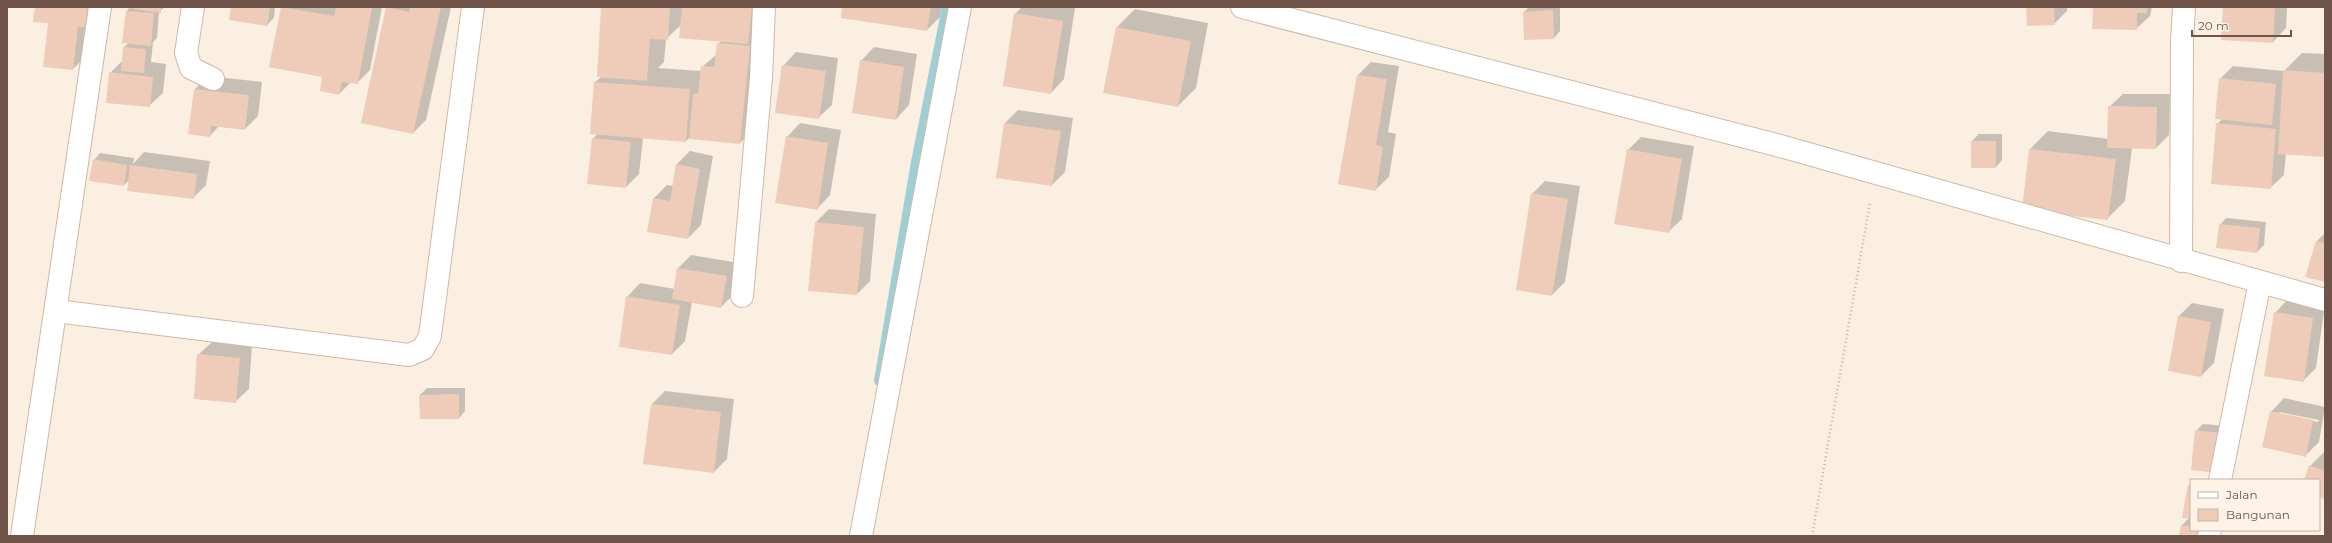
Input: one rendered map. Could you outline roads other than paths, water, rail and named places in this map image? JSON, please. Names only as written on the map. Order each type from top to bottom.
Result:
[{"type":"street","points":[[22,536],[100,7]]},
{"type":"street","points":[[194,7],[186,53],[191,68],[213,80]]},
{"type":"street","points":[[56,311],[408,355],[423,350],[430,336],[473,7]]},
{"type":"street","points":[[742,296],[760,86],[764,7]]},
{"type":"street","points":[[861,536],[960,7]]},
{"type":"street","points":[[1242,7],[1784,147],[2181,261],[2325,300]]},
{"type":"street","points":[[2181,261],[2182,41],[2184,7]]},
{"type":"street","points":[[2220,479],[2260,282]]},
{"type":"waterway","points":[[879,381],[916,162],[947,7]]}]
